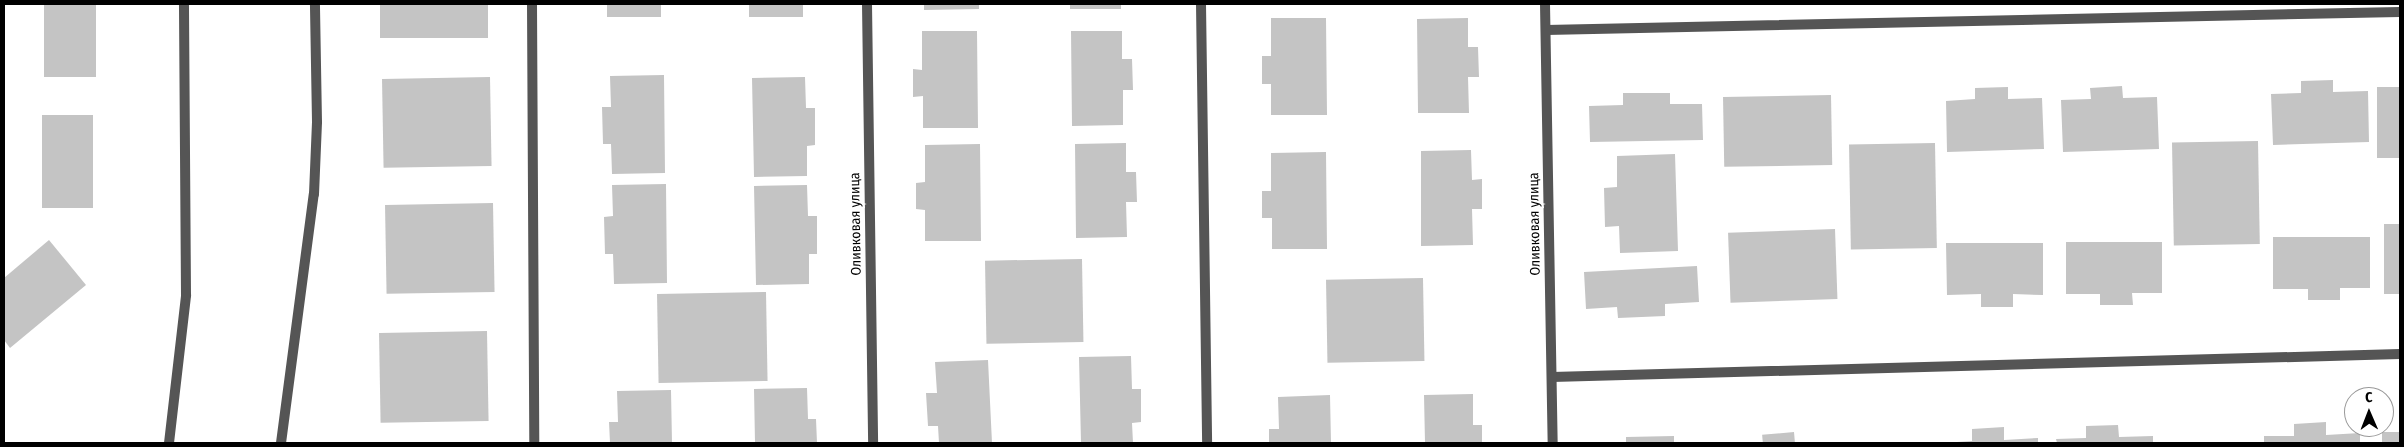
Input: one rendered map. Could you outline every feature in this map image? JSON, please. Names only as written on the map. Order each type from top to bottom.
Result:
[{"type":"street","points":[[169,443],[186,295],[184,4]]},
{"type":"street","points":[[281,443],[314,194],[317,122],[315,4]]},
{"type":"street","points":[[532,4],[534,443]]},
{"type":"street","name":"Оливковая улица","points":[[867,4],[873,443]]},
{"type":"street","points":[[1201,4],[1207,443]]},
{"type":"street","name":"Оливковая улица","points":[[1545,4],[1553,443]]},
{"type":"street","points":[[1546,30],[2400,12]]},
{"type":"street","points":[[1552,378],[2400,354]]},
{"type":"building","points":[[44,4],[96,4],[96,77],[44,77]]},
{"type":"building","points":[[380,4],[488,4],[488,38],[380,38]]},
{"type":"building","points":[[607,4],[661,4],[661,17],[607,17]]},
{"type":"building","points":[[749,4],[803,4],[803,17],[749,17]]},
{"type":"building","points":[[924,4],[979,4],[979,9],[924,10]]},
{"type":"building","points":[[1070,4],[1121,4],[1121,9],[1070,9]]},
{"type":"building","points":[[1271,18],[1326,18],[1327,115],[1271,115],[1271,84],[1262,84],[1262,56],[1271,56]]},
{"type":"building","points":[[1468,18],[1468,47],[1478,47],[1479,77],[1468,77],[1469,113],[1418,113],[1417,19]]},
{"type":"building","points":[[922,31],[977,31],[978,128],[923,128],[923,96],[913,97],[913,69],[922,70]]},
{"type":"building","points":[[1071,31],[1122,31],[1122,59],[1132,59],[1133,90],[1123,90],[1123,125],[1072,126]]},
{"type":"building","points":[[664,75],[665,173],[612,174],[611,144],[603,144],[602,107],[611,107],[610,76]]},
{"type":"building","points":[[490,77],[492,166],[384,168],[382,79]]},
{"type":"building","points":[[805,77],[806,108],[815,108],[815,145],[807,146],[807,176],[754,177],[752,78]]},
{"type":"building","points":[[2333,80],[2333,92],[2368,91],[2369,142],[2273,145],[2271,94],[2301,93],[2301,81]]},
{"type":"building","points":[[2122,86],[2123,98],[2157,97],[2159,149],[2063,152],[2061,100],[2091,99],[2090,88]]},
{"type":"building","points":[[2008,87],[2008,99],[2042,98],[2044,149],[1947,152],[1946,101],[1975,99],[1975,88]]},
{"type":"building","points":[[2377,87],[2400,87],[2400,158],[2377,158]]},
{"type":"building","points":[[1623,93],[1670,93],[1670,104],[1702,104],[1703,140],[1590,142],[1589,106],[1623,105]]},
{"type":"building","points":[[1831,95],[1832,165],[1724,167],[1723,97]]},
{"type":"building","points":[[42,115],[93,115],[93,208],[42,208]]},
{"type":"building","points":[[2258,141],[2260,244],[2174,245],[2172,143]]},
{"type":"building","points":[[1126,143],[1126,172],[1136,172],[1137,202],[1126,202],[1127,237],[1076,238],[1075,144]]},
{"type":"building","points":[[1935,143],[1937,248],[1851,249],[1849,145]]},
{"type":"building","points":[[980,144],[981,241],[925,241],[925,210],[916,209],[916,183],[925,182],[925,145]]},
{"type":"building","points":[[1471,150],[1472,180],[1482,179],[1482,209],[1472,209],[1473,245],[1421,246],[1421,151]]},
{"type":"building","points":[[1326,152],[1327,249],[1272,249],[1272,218],[1262,218],[1262,191],[1271,191],[1271,153]]},
{"type":"building","points":[[1675,154],[1678,251],[1620,253],[1619,226],[1605,227],[1604,188],[1617,187],[1617,156]]},
{"type":"building","points":[[666,184],[667,283],[614,284],[613,254],[605,254],[604,217],[613,216],[612,185]]},
{"type":"building","points":[[807,185],[808,216],[817,216],[817,254],[809,254],[809,284],[756,285],[754,186]]},
{"type":"building","points":[[493,203],[495,292],[387,294],[385,205]]},
{"type":"building","points":[[2384,224],[2400,224],[2400,294],[2384,294]]},
{"type":"building","points":[[1835,229],[1837,299],[1731,303],[1728,233]]},
{"type":"building","points":[[2273,237],[2370,237],[2370,288],[2340,288],[2340,300],[2308,300],[2308,289],[2273,289]]},
{"type":"building","points":[[49,240],[86,285],[10,348],[4,340],[4,278]]},
{"type":"building","points":[[2066,242],[2162,242],[2162,293],[2132,293],[2133,305],[2100,305],[2100,294],[2066,294]]},
{"type":"building","points":[[1946,243],[2043,243],[2043,295],[2013,294],[2013,307],[1981,307],[1981,294],[1947,295]]},
{"type":"building","points":[[1082,259],[1083,342],[986,344],[985,261]]},
{"type":"building","points":[[1697,266],[1699,302],[1665,304],[1665,316],[1618,318],[1617,307],[1586,309],[1584,272]]},
{"type":"building","points":[[1423,278],[1424,361],[1327,363],[1326,280]]},
{"type":"building","points":[[766,292],[768,381],[659,383],[657,294]]},
{"type":"building","points":[[487,331],[489,421],[381,423],[379,333]]},
{"type":"building","points":[[1131,356],[1132,389],[1141,389],[1141,422],[1132,423],[1133,443],[1081,443],[1079,357]]},
{"type":"building","points":[[988,360],[992,443],[939,443],[938,426],[928,426],[926,393],[937,393],[935,362]]},
{"type":"building","points":[[807,388],[808,419],[816,419],[817,443],[755,443],[754,389]]},
{"type":"building","points":[[671,390],[672,443],[610,443],[609,422],[618,422],[617,391]]},
{"type":"building","points":[[1473,394],[1473,425],[1482,425],[1482,443],[1425,443],[1424,395]]},
{"type":"building","points":[[1330,395],[1331,443],[1269,443],[1269,429],[1279,429],[1278,397]]},
{"type":"building","points":[[2326,422],[2326,435],[2344,434],[2344,437],[2360,437],[2360,443],[2264,443],[2264,436],[2294,436],[2294,424]]},
{"type":"building","points":[[2118,425],[2119,437],[2153,436],[2153,443],[2057,443],[2056,439],[2086,438],[2086,426]]},
{"type":"building","points":[[2004,427],[2004,440],[2038,438],[2038,443],[1942,443],[1972,441],[1972,429]]},
{"type":"building","points":[[1794,432],[1795,443],[1763,443],[1762,435]]},
{"type":"building","points":[[2394,432],[2400,432],[2400,443],[2382,443],[2382,437],[2394,437]]},
{"type":"building","points":[[1674,436],[1674,443],[1626,443],[1626,437]]}]
